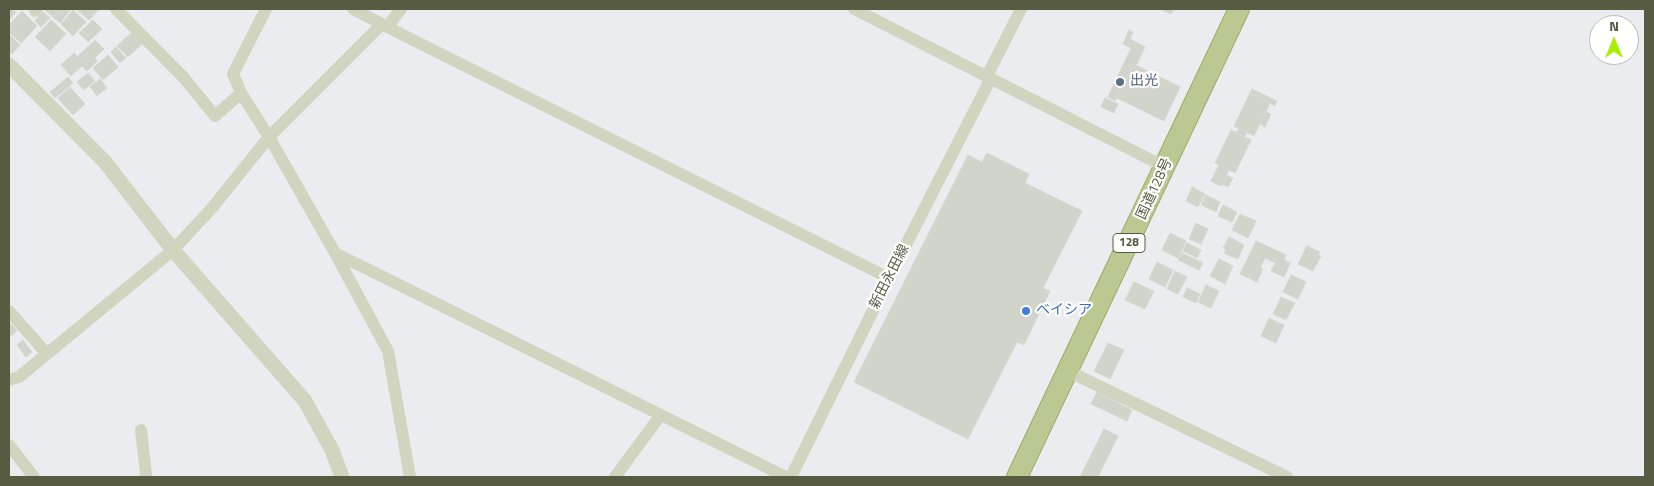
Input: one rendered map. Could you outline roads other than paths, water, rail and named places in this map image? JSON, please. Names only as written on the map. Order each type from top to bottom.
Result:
[{"type":"highway","name":"国道128号","points":[[1017,477],[1239,9]]},
{"type":"street","points":[[116,9],[184,78],[215,116],[241,93]]},
{"type":"street","points":[[266,9],[233,74],[241,93],[269,137],[388,351],[410,477]]},
{"type":"street","points":[[354,9],[411,40],[890,278]]},
{"type":"street","points":[[9,380],[19,377],[173,250],[212,208],[269,137],[401,9]]},
{"type":"street","points":[[854,9],[1165,167]]},
{"type":"street","name":"新田永田線","points":[[791,477],[1021,9]]},
{"type":"street","points":[[9,65],[104,162],[173,250],[305,401],[344,476]]},
{"type":"street","points":[[335,253],[786,477]]},
{"type":"street","points":[[9,310],[47,354]]},
{"type":"street","points":[[1068,371],[1287,477]]},
{"type":"street","points":[[615,477],[660,416]]},
{"type":"street","points":[[141,430],[145,477]]},
{"type":"street","points":[[9,444],[34,477]]},
{"type":"place","name":"出光","points":[[1120,82]]},
{"type":"place","name":"ベイシア","points":[[1026,311]]}]
